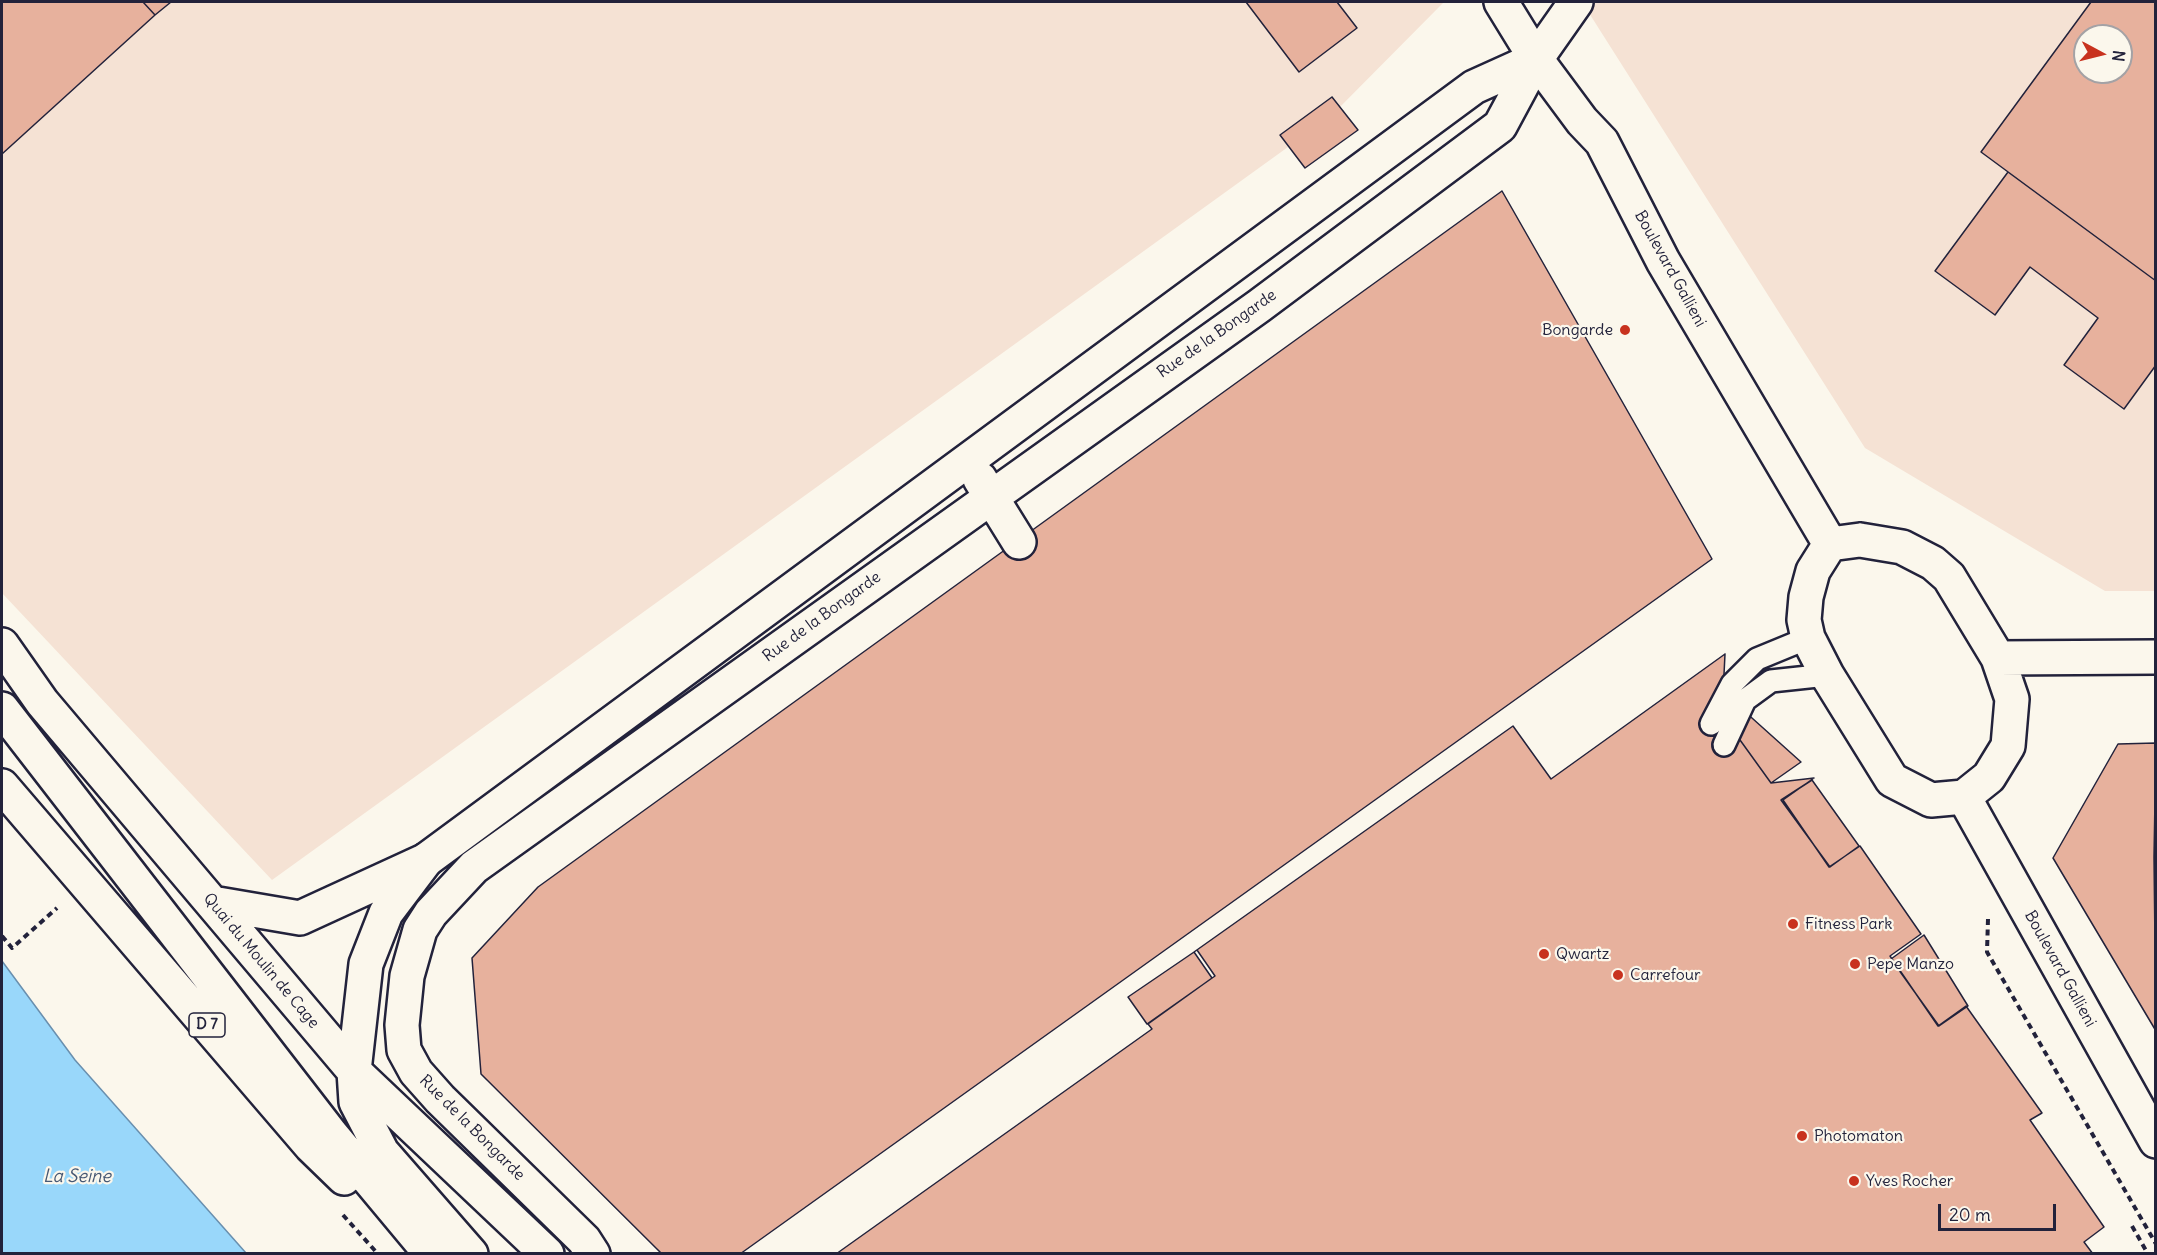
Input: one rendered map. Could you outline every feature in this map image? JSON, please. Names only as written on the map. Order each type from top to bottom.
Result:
[{"type":"main road","name":"Boulevard Gallieni","points":[[1501,2],[1536,59],[1582,121],[1602,142],[1663,261],[1830,544]]},
{"type":"main road","name":"Rue de la Bongarde","points":[[593,1254],[584,1240],[440,1099],[412,1065],[405,1050],[403,1001],[413,949],[420,930],[431,913],[474,867],[1259,306],[1500,126],[1536,59],[1576,2]]},
{"type":"main road","points":[[212,903],[300,918],[426,860],[1474,87],[1536,59]]},
{"type":"main road","points":[[970,458],[990,497],[1019,542]]},
{"type":"main road","points":[[1860,540],[1902,547],[1934,563],[1949,577],[1998,658],[2012,699],[2008,746],[1989,777],[1964,797],[1931,800],[1892,780],[1827,675],[1808,638],[1804,621],[1806,597],[1813,572],[1830,544],[1860,540]]},
{"type":"main road","name":"Quai du Moulin de Cage","points":[[2,645],[42,702],[354,1071],[547,1254]]},
{"type":"main road","points":[[1998,658],[2156,657]]},
{"type":"main road","points":[[2,659],[42,702]]},
{"type":"main road","points":[[2,709],[331,1134],[432,1254]]},
{"type":"main road","name":"D 7","points":[[2,786],[311,1146],[422,1254]]},
{"type":"main road","name":"Boulevard Gallieni","points":[[1964,797],[2156,1141]]},
{"type":"main road","points":[[426,860],[386,913],[366,964],[354,1071],[357,1102],[382,1152],[471,1254]]},
{"type":"lane","points":[[1711,724],[1732,684],[1757,659],[1808,638]]},
{"type":"lane","points":[[1725,745],[1745,699],[1771,681],[1827,675]]},
{"type":"path","points":[[1997,856],[1986,929],[1987,952],[2156,1244]]},
{"type":"path","points":[[2,936],[12,948],[62,903]]},
{"type":"path","points":[[2132,1226],[2148,1254]]},
{"type":"shaded area","points":[[2,2],[1444,2],[1331,116],[272,880],[2,593]]},
{"type":"shaded area","points":[[1582,2],[2155,2],[2155,591],[2105,591],[1865,448]]},
{"type":"water","name":"La Seine","points":[[2,961],[75,1060],[246,1253],[2,1253]]},
{"type":"building","points":[[2,2],[143,2],[155,15],[2,154]]},
{"type":"building","points":[[143,2],[171,2],[155,15]]},
{"type":"building","points":[[1246,2],[1337,2],[1357,28],[1299,72]]},
{"type":"building","points":[[2091,2],[2156,2],[2156,281],[1981,152],[2073,27],[2073,84],[2133,84],[2133,24],[2075,24]]},
{"type":"building","points":[[1332,97],[1358,130],[1305,168],[1280,135]]},
{"type":"building","points":[[2008,172],[2156,281],[2156,365],[2124,409],[2064,365],[2098,318],[2030,267],[1995,315],[1935,271]]},
{"type":"building","points":[[1502,191],[1712,559],[740,1254],[662,1254],[481,1074],[472,958],[538,887]]},
{"type":"building","name":"Qwartz","points":[[1725,654],[1722,715],[1771,783],[1814,778],[1783,800],[1829,867],[1860,846],[1921,934],[1890,956],[1938,1026],[1966,1006],[2042,1113],[2030,1120],[2104,1227],[2084,1242],[2093,1254],[836,1254],[1152,1029],[1148,1024],[1212,978],[1194,952],[1513,726],[1551,779]]},
{"type":"building","points":[[1723,692],[1801,762],[1771,783],[1722,715]]},
{"type":"building","points":[[2156,743],[2154,857],[2156,1031],[2053,858],[2118,744]]},
{"type":"building","points":[[1812,780],[1859,846],[1830,867],[1781,800]]},
{"type":"building","points":[[1924,935],[1968,1006],[1939,1026],[1891,959]]},
{"type":"building","points":[[1197,950],[1215,976],[1147,1024],[1128,997]]},
{"type":"place","name":"Bongarde","points":[[1625,330]]},
{"type":"place","name":"Fitness Park","points":[[1793,924]]},
{"type":"place","name":"Qwartz","points":[[1544,954]]},
{"type":"place","name":"Pepe Manzo","points":[[1855,964]]},
{"type":"place","name":"Carrefour","points":[[1618,975]]},
{"type":"place","name":"Photomaton","points":[[1802,1136]]},
{"type":"place","name":"Yves Rocher","points":[[1854,1181]]}]
